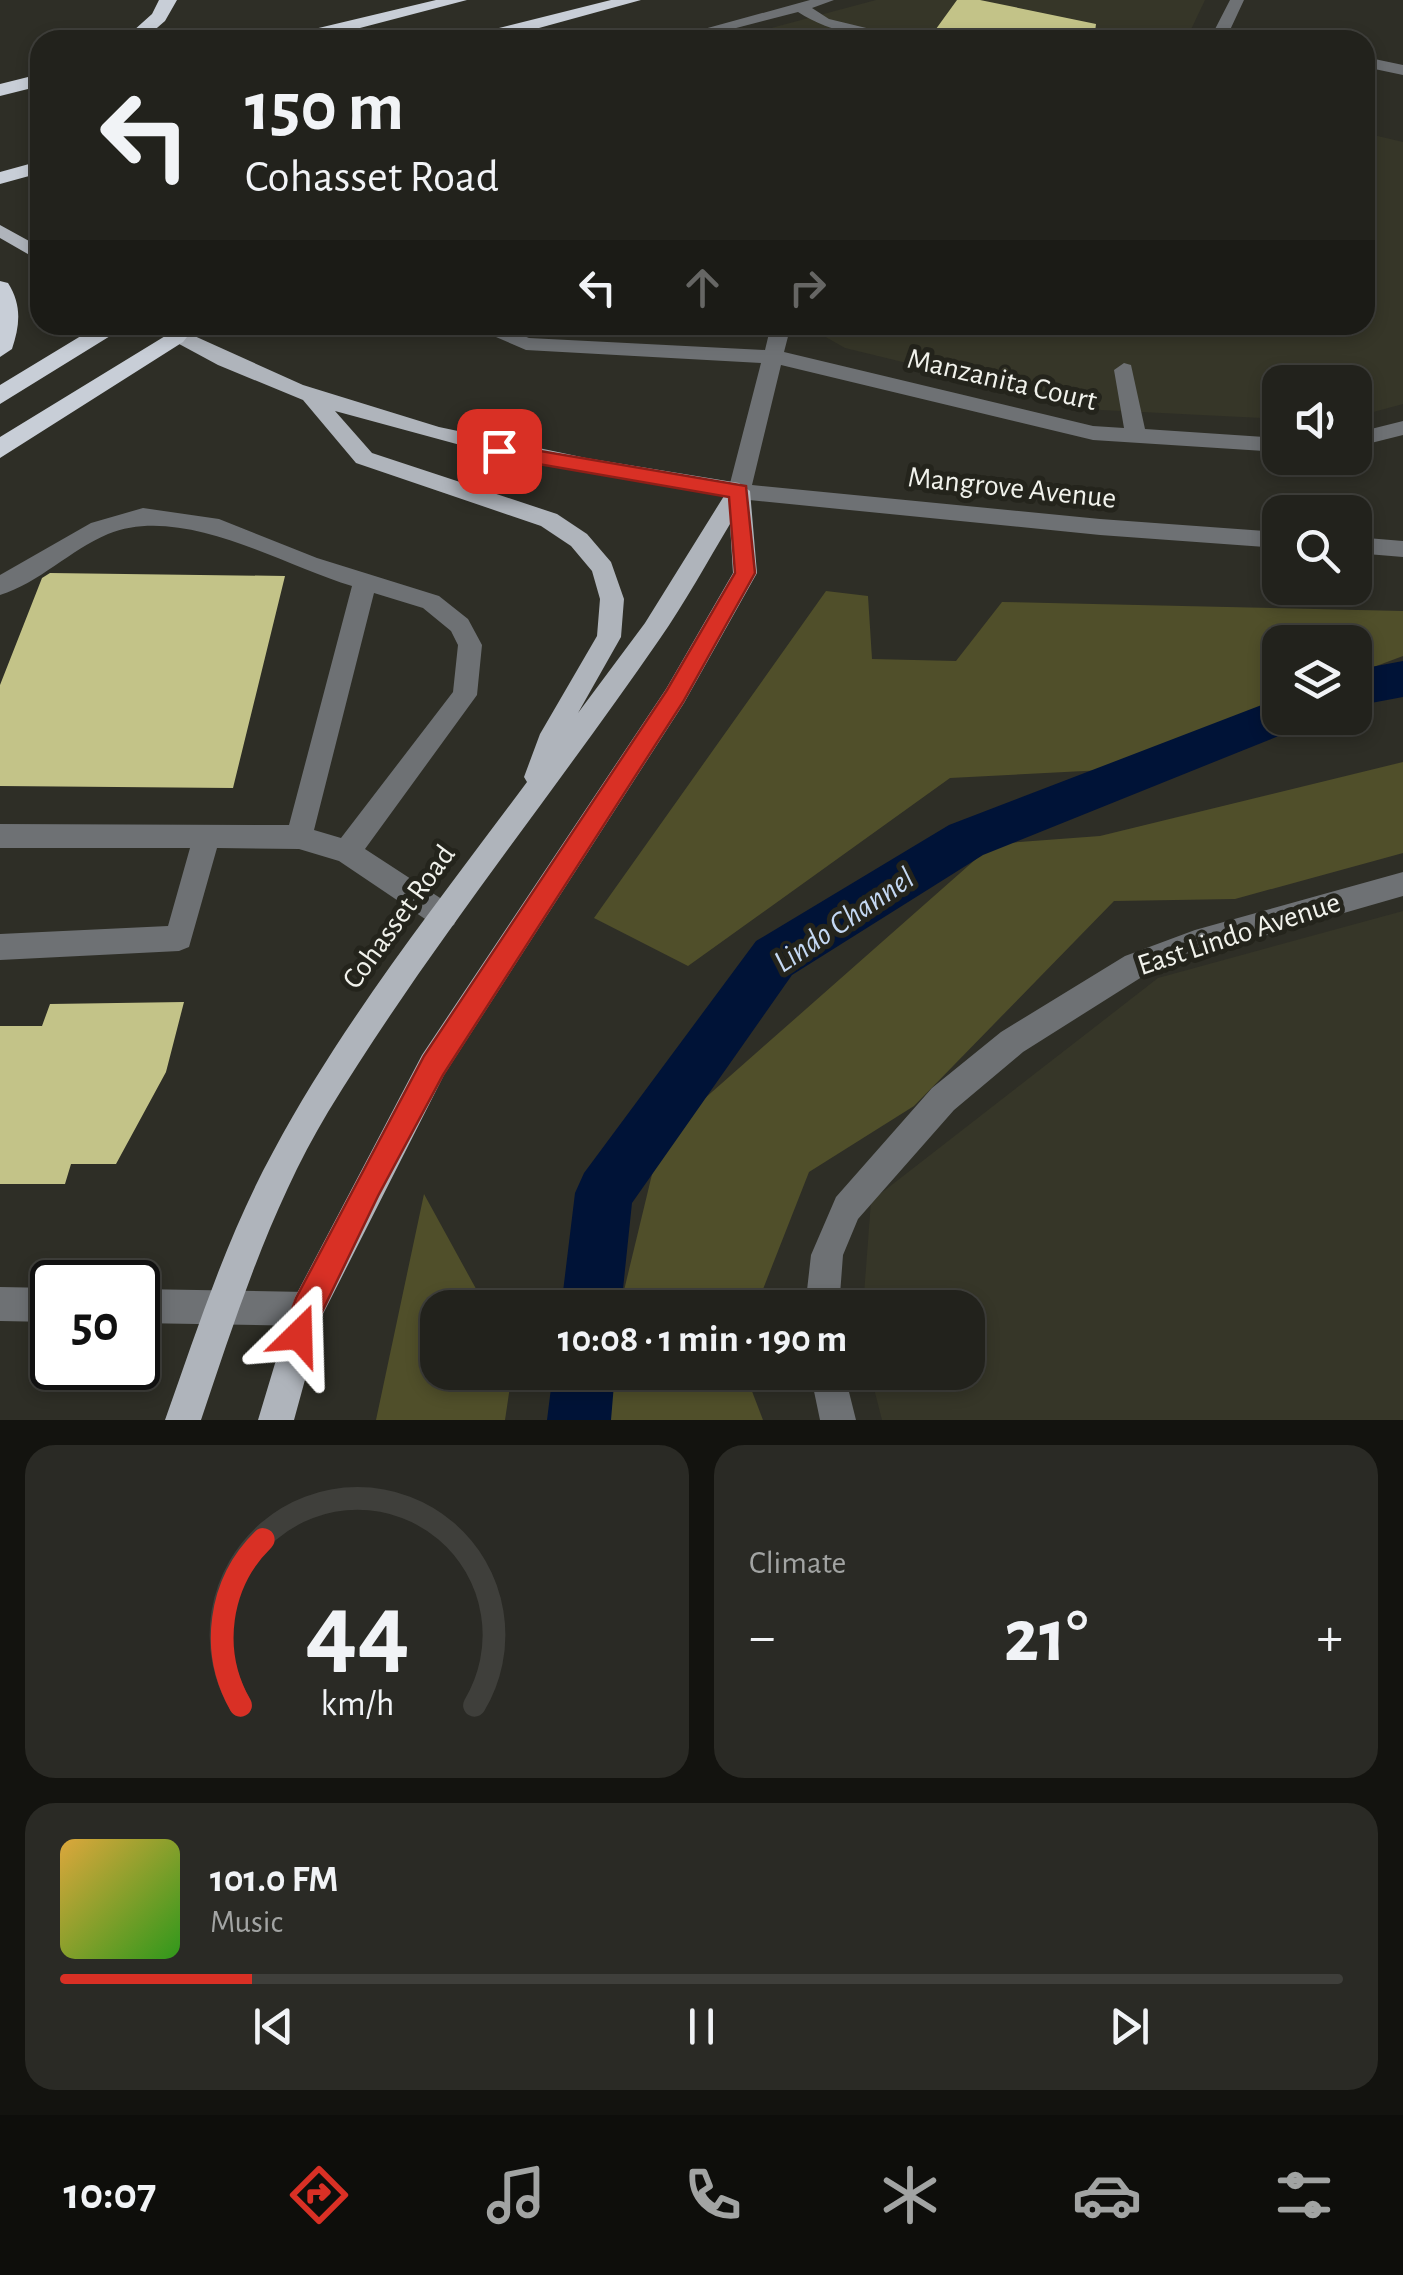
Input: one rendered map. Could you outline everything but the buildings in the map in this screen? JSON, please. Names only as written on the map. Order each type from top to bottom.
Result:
[{"type":"highway","points":[[143,30],[159,16],[168,0]]},
{"type":"highway","points":[[333,30],[458,0]]},
{"type":"highway","points":[[513,30],[632,0]]},
{"type":"highway","points":[[0,90],[30,82]]},
{"type":"highway","points":[[0,110],[30,102]]},
{"type":"highway","points":[[0,158],[30,150]]},
{"type":"highway","points":[[0,178],[30,170]]},
{"type":"highway","points":[[0,288],[8,300],[6,335],[0,349]]},
{"type":"highway","points":[[0,396],[100,335]]},
{"type":"highway","points":[[0,449],[158,335]]},
{"type":"main road","points":[[0,230],[30,249]]},
{"type":"main road","points":[[173,335],[312,399],[434,436],[531,458],[739,491],[745,573],[675,696],[433,1065],[307,1309],[276,1420]]},
{"type":"main road","points":[[312,399],[364,458],[549,520],[579,540],[602,568],[612,600],[609,637],[548,741],[527,806]]},
{"type":"main road","name":"Cohasset Road","points":[[183,1420],[222,1307],[281,1168],[317,1102],[444,916],[653,630],[739,491]]},
{"type":"street","points":[[711,30],[826,0]]},
{"type":"street","points":[[1223,30],[1236,0]]},
{"type":"street","points":[[800,7],[824,22],[861,30]]},
{"type":"street","points":[[1375,64],[1403,70]]},
{"type":"street","name":"Manzanita Court","points":[[503,335],[526,344],[776,357],[1050,425],[1136,437],[1262,445]]},
{"type":"street","points":[[739,491],[779,335]]},
{"type":"street","points":[[1124,370],[1136,437]]},
{"type":"street","points":[[1372,436],[1403,428]]},
{"type":"street","name":"Mangrove Avenue","points":[[739,491],[1100,528],[1262,539]]},
{"type":"street","points":[[0,586],[99,529],[143,516],[210,525],[432,602],[460,625],[470,645],[465,696],[347,852]]},
{"type":"street","points":[[1372,546],[1403,549]]},
{"type":"street","points":[[299,837],[365,581]]},
{"type":"street","points":[[0,836],[299,837],[347,852],[444,916]]},
{"type":"street","points":[[0,948],[179,938],[207,837]]},
{"type":"street","name":"East Lindo Avenue","points":[[824,1290],[827,1255],[847,1208],[943,1098],[1012,1042],[1135,965],[1195,943],[1403,884]]},
{"type":"street","points":[[0,1304],[30,1305]]},
{"type":"street","points":[[160,1306],[307,1309]]},
{"type":"street","points":[[832,1390],[838,1420]]},
{"type":"shaded area","points":[[876,0],[1205,0],[1191,30],[764,30]]},
{"type":"shaded area","points":[[1375,135],[1403,142],[1403,404],[1372,412],[1372,365],[1262,365],[1262,418],[1101,410],[845,348],[824,335],[1375,335]]},
{"type":"shaded area","points":[[826,591],[868,596],[872,659],[956,661],[1002,602],[1403,611],[1403,656],[1372,668],[1372,625],[1262,625],[1262,710],[1104,770],[950,778],[688,966],[594,918]]},
{"type":"shaded area","points":[[1403,762],[1403,853],[1235,899],[1114,901],[914,1106],[809,1172],[763,1290],[624,1290],[661,1137],[993,844],[1100,836]]},
{"type":"shaded area","points":[[1403,911],[1403,1420],[882,1420],[874,1390],[985,1390],[985,1290],[864,1290],[871,1201],[1158,978]]},
{"type":"shaded area","points":[[424,1194],[477,1290],[420,1290],[420,1390],[509,1390],[505,1420],[376,1420]]},
{"type":"shaded area","points":[[602,1390],[752,1390],[763,1420],[598,1420]]},
{"type":"waterway","name":"Lindo Channel","points":[[1372,685],[1403,679]]},
{"type":"waterway","name":"Lindo Channel","points":[[593,1290],[604,1193],[774,958],[966,840],[1262,723]]},
{"type":"waterway","name":"Lindo Channel","points":[[579,1420],[582,1390]]},
{"type":"route","points":[[299,1335],[307,1309],[368,1186],[433,1065],[675,696],[745,573],[739,491],[499,451]]}]
